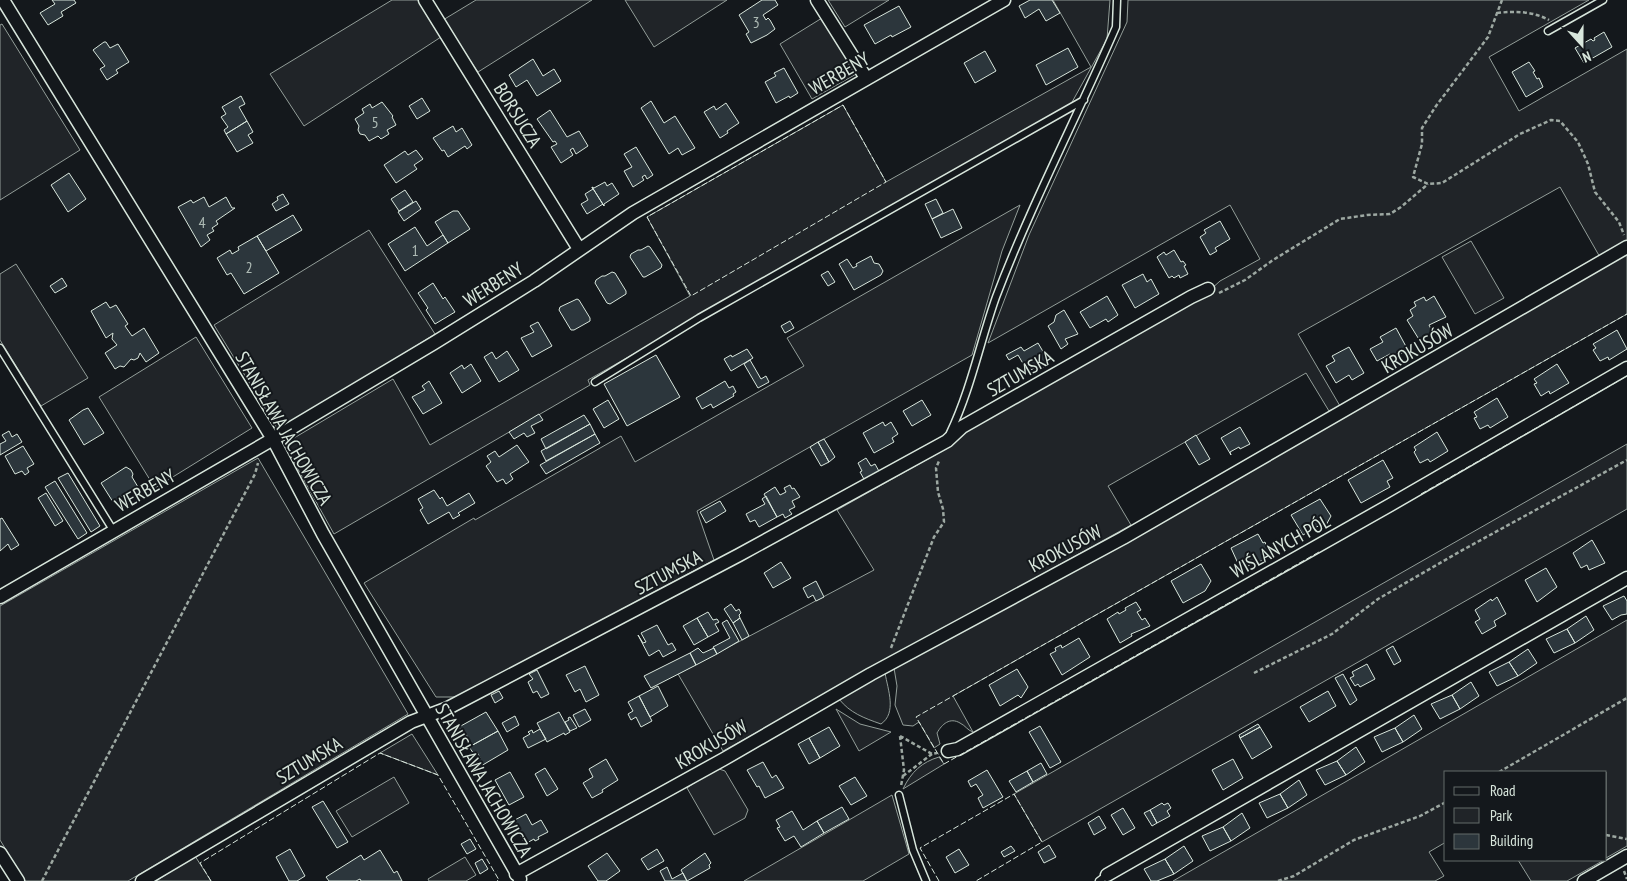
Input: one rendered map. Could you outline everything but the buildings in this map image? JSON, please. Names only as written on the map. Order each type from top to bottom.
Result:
[{"type":"street","name":"STANISŁAWA JACHOWICZA","points":[[3,0],[273,439],[323,534],[519,877]]},
{"type":"street","name":"BORSUCZA","points":[[425,0],[579,249]]},
{"type":"street","points":[[817,0],[866,78]]},
{"type":"street","name":"WERBENY","points":[[0,597],[273,439],[534,281],[633,213],[1004,0]]},
{"type":"street","name":"KROKUSÓW","points":[[519,877],[887,666],[1123,538],[1626,242]]},
{"type":"street","name":"SZTUMSKA","points":[[142,881],[411,722],[448,708],[739,556],[946,441],[970,422],[1190,297],[1210,292]]},
{"type":"street","name":"WIŚLANYCH PÓL","points":[[943,752],[958,749],[1627,368]]},
{"type":"street","points":[[1103,878],[1627,578]]},
{"type":"street","points":[[0,853],[18,881]]},
{"type":"street","points":[[1584,881],[1627,856]]},
{"type":"lane","points":[[946,441],[958,416],[996,297],[1034,207],[1116,27],[1117,0]]},
{"type":"lane","points":[[1548,31],[1603,0]]},
{"type":"lane","points":[[596,382],[699,318],[1084,100]]},
{"type":"lane","points":[[0,348],[113,530]]},
{"type":"lane","points":[[899,795],[914,850],[926,881]]},
{"type":"path","points":[[1502,0],[1488,37],[1436,106],[1422,128],[1422,144],[1413,177],[1428,184],[1442,183],[1520,134],[1552,120],[1560,121],[1578,142],[1588,164],[1595,192],[1620,222],[1626,242]]},
{"type":"path","points":[[1497,13],[1518,11],[1540,16],[1559,25]]},
{"type":"path","points":[[1210,292],[1227,290],[1245,280],[1273,260],[1340,219],[1390,214],[1401,208],[1428,184]]},
{"type":"path","points":[[887,666],[891,649],[934,536],[944,522],[943,509],[938,492],[936,468],[946,441]]},
{"type":"path","points":[[42,881],[255,474],[258,463],[257,448]]},
{"type":"path","points":[[1254,673],[1332,634],[1378,598],[1627,460]]},
{"type":"path","points":[[1501,771],[1627,698]]},
{"type":"path","points":[[899,795],[904,770],[900,736],[932,754]]},
{"type":"path","points":[[903,777],[932,754],[943,752]]},
{"type":"path","points":[[1278,881],[1294,876],[1354,840],[1420,816],[1444,803]]},
{"type":"path","points":[[1607,835],[1627,839]]},
{"type":"path","points":[[1291,881],[1294,876]]},
{"type":"green space","points":[[392,0],[418,0],[441,37],[304,126],[270,74]]},
{"type":"green space","points":[[476,0],[592,0],[478,72],[443,20]]},
{"type":"green space","points":[[625,0],[727,0],[654,47]]},
{"type":"green space","points":[[828,0],[889,0],[845,27]]},
{"type":"green space","points":[[1053,0],[1110,0],[1107,39],[1071,104],[588,380],[590,385],[334,534],[284,444],[393,379],[430,445],[690,296],[647,217],[843,105],[886,182],[1091,67]]},
{"type":"green space","points":[[1128,0],[1589,0],[1489,57],[1519,111],[1627,49],[1627,244],[1601,259],[1560,187],[1298,334],[1340,406],[1329,411],[1306,373],[1108,486],[1131,525],[723,751],[678,674],[874,570],[837,510],[951,446],[968,429],[1200,299],[1220,281],[1260,259],[1230,205],[988,343],[1029,235],[1127,22]]},
{"type":"green space","points":[[822,18],[858,73],[812,99],[780,44]]},
{"type":"green space","points":[[2,24],[80,150],[0,200],[0,25]]},
{"type":"green space","points":[[1020,205],[1002,251],[972,355],[697,511],[714,560],[457,697],[436,697],[364,583],[474,518],[475,520],[621,436],[635,462],[804,366],[787,338]]},
{"type":"green space","points":[[369,230],[435,334],[279,431],[214,325]]},
{"type":"green space","points":[[1471,241],[1504,298],[1475,314],[1442,257]]},
{"type":"green space","points":[[1627,253],[1627,314],[953,696],[973,732],[956,721],[947,722],[937,733],[940,744],[934,748],[919,722],[913,726],[903,725],[895,705],[897,686],[894,668],[1123,542]]},
{"type":"green space","points":[[16,264],[88,378],[41,406],[0,340],[0,274]]},
{"type":"green space","points":[[196,337],[252,428],[155,488],[99,397]]},
{"type":"green space","points":[[1627,444],[1627,509],[1042,842],[1014,794]]},
{"type":"green space","points":[[258,458],[408,714],[128,881],[25,881],[0,840],[0,606]]},
{"type":"green space","points":[[1627,620],[1627,846],[1607,857],[1607,771],[1444,771],[1444,843],[1429,852],[1444,876],[1435,881],[1173,881]]},
{"type":"green space","points":[[885,673],[890,708],[889,714],[881,724],[863,717],[843,704],[839,699]]},
{"type":"green space","points":[[836,709],[860,724],[891,732],[859,751]]},
{"type":"green space","points":[[412,734],[438,775],[380,753]]},
{"type":"green space","points":[[939,757],[944,764],[903,789],[918,769],[927,762]]},
{"type":"green space","points":[[716,768],[725,771],[748,810],[745,818],[714,835],[687,788]]},
{"type":"green space","points":[[394,777],[409,803],[352,837],[336,811]]},
{"type":"green space","points":[[892,795],[909,854],[863,881],[744,881]]},
{"type":"green space","points":[[195,856],[211,881],[156,881]]},
{"type":"green space","points":[[465,857],[476,875],[466,881],[429,881],[428,879]]},
{"type":"green space","points":[[1519,861],[1602,861],[1567,881],[1531,881]]},
{"type":"fence","points":[[843,105],[886,182],[691,296],[647,217],[843,105]]},
{"type":"fence","points":[[1319,552],[944,764],[916,717],[1627,314]]},
{"type":"fence","points":[[1421,494],[1627,376]]},
{"type":"fence","points":[[211,881],[200,863],[380,753],[438,775],[499,880],[497,881]]},
{"type":"fence","points":[[939,881],[920,848],[1014,794],[1042,842],[976,881]]}]
